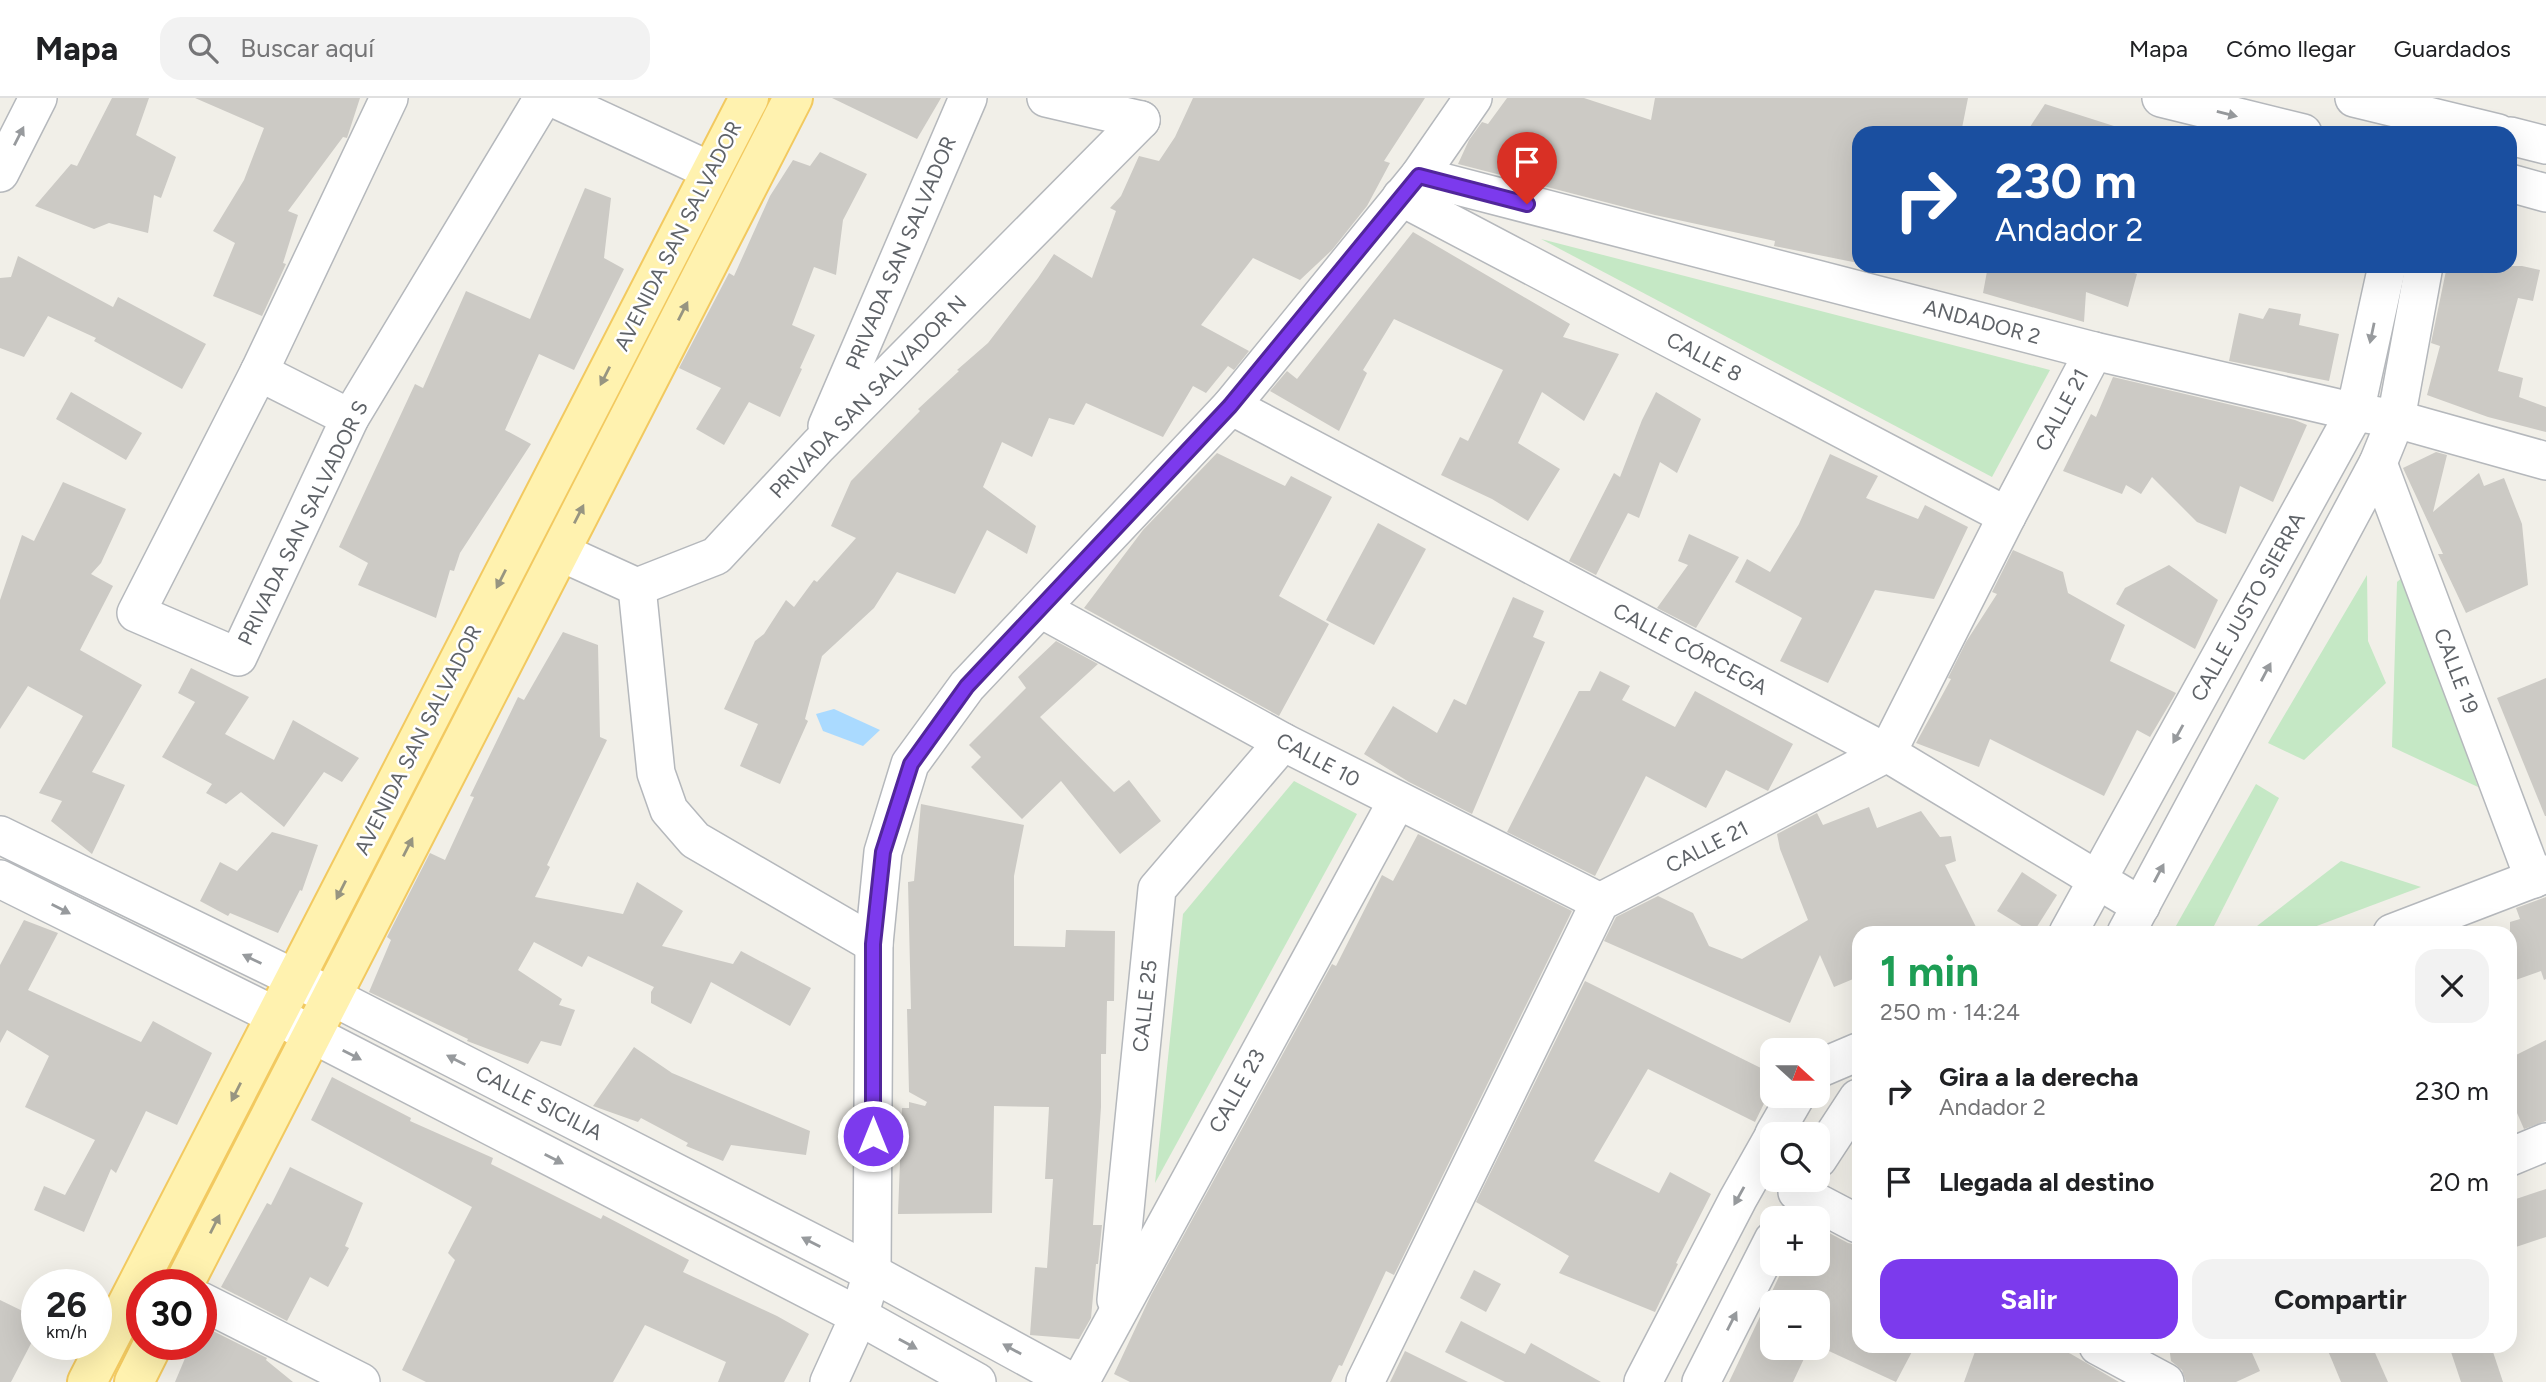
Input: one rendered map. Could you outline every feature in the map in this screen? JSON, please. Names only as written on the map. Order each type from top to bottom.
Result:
[{"type":"main road","name":"AVENIDA SAN SALVADOR","points":[[87,1382],[749,98]]},
{"type":"main road","name":"AVENIDA SAN SALVADOR","points":[[192,1269],[793,98]]},
{"type":"main road","points":[[134,1382],[145,1360]]},
{"type":"street","points":[[0,173],[38,98]]},
{"type":"street","points":[[350,418],[259,372],[389,98]]},
{"type":"street","name":"PRIVADA SAN SALVADOR S","points":[[259,372],[136,613],[238,657],[350,418],[543,98]]},
{"type":"street","points":[[553,98],[711,171]]},
{"type":"street","name":"PRIVADA SAN SALVADOR","points":[[818,446],[968,98]]},
{"type":"street","name":"PRIVADA SAN SALVADOR N","points":[[637,587],[716,556],[818,446],[1141,120],[1046,98]]},
{"type":"street","points":[[829,1382],[859,1316],[872,1273],[873,944],[883,852],[911,764],[967,686],[1230,406],[1410,187],[1473,98]]},
{"type":"street","points":[[2161,98],[2275,126]]},
{"type":"street","points":[[2354,98],[2472,126]]},
{"type":"street","points":[[2517,138],[2546,145]]},
{"type":"street","points":[[2517,186],[2546,192]]},
{"type":"street","name":"ANDADOR 2","points":[[1410,187],[2094,351],[2355,412],[2396,419],[2546,461]]},
{"type":"street","name":"CALLE 8","points":[[1410,187],[2007,516]]},
{"type":"street","name":"CALLE JUSTO SIERRA","points":[[2072,926],[2355,412],[2385,273]]},
{"type":"street","points":[[2134,919],[2378,463],[2396,419],[2423,273]]},
{"type":"street","name":"CALLE 21","points":[[1600,902],[1887,753],[2094,351]]},
{"type":"street","name":"CALLE CÓRCEGA","points":[[1230,406],[1887,753],[2098,880],[2134,919]]},
{"type":"street","name":"CALLE 19","points":[[2378,463],[2540,876]]},
{"type":"street","points":[[560,552],[637,587],[656,773],[669,810],[695,840],[873,944]]},
{"type":"street","name":"CALLE 10","points":[[1041,609],[1283,742],[1600,902]]},
{"type":"street","name":"CALLE 25","points":[[1115,1315],[1157,889],[1283,742]]},
{"type":"street","name":"CALLE 23","points":[[1080,1382],[1396,801]]},
{"type":"street","name":"CALLE SICILIA","points":[[0,835],[331,996],[872,1273],[1072,1382]]},
{"type":"street","points":[[2410,926],[2540,876]]},
{"type":"street","name":"CALLE SICILIA","points":[[0,879],[312,1034],[859,1316],[976,1382]]},
{"type":"street","points":[[1364,1382],[1600,902]]},
{"type":"street","points":[[1830,1064],[1852,1055]]},
{"type":"street","points":[[1830,1141],[1852,1107]]},
{"type":"street","points":[[2517,1154],[2546,1142]]},
{"type":"street","points":[[1643,1382],[1760,1160]]},
{"type":"street","points":[[1795,1197],[1852,1221]]},
{"type":"street","points":[[1701,1382],[1760,1266]]},
{"type":"street","points":[[217,1309],[361,1382]]},
{"type":"street","points":[[2111,1353],[2165,1382]]},
{"type":"green space","points":[[1541,239],[2050,370],[1992,477]]},
{"type":"green space","points":[[2367,575],[2368,641],[2386,683],[2304,760],[2268,743]]},
{"type":"green space","points":[[2404,576],[2478,787],[2392,747],[2397,582]]},
{"type":"green space","points":[[1294,781],[1357,814],[1155,1183],[1183,914]]},
{"type":"green space","points":[[2256,784],[2279,798],[2214,926],[2176,926]]},
{"type":"green space","points":[[2341,861],[2421,887],[2317,926],[2257,926]]},
{"type":"water","points":[[834,709],[880,730],[863,746],[823,731],[816,714]]},
{"type":"building","points":[[112,98],[149,98],[136,135],[176,157],[161,198],[154,195],[148,233],[109,223],[94,229],[35,206],[71,164],[77,166]]},
{"type":"building","points":[[195,98],[360,98],[347,138],[343,137],[288,211],[298,215],[283,263],[286,264],[262,316],[213,296],[235,243],[213,231],[244,180],[264,128]]},
{"type":"building","points":[[832,98],[941,98],[917,139]]},
{"type":"building","points":[[1193,98],[1425,98],[1384,161],[1390,163],[1367,206],[1332,250],[1300,280],[1253,258],[1201,325],[1249,351],[1234,370],[1228,366],[1206,393],[1193,386],[1163,437],[1086,403],[1074,425],[1049,418],[1032,457],[1002,442],[983,487],[1036,526],[1027,554],[987,530],[955,594],[897,572],[874,608],[822,656],[805,719],[808,721],[780,784],[740,766],[758,724],[724,709],[755,641],[764,634],[786,600],[794,607],[814,580],[817,582],[856,538],[831,526],[851,481],[920,411],[918,409],[988,343],[1054,254],[1092,278],[1116,211],[1110,208],[1121,196],[1139,156],[1159,161],[1175,137]]},
{"type":"building","points":[[1507,98],[1584,98],[1651,120],[1655,98],[1968,98],[1962,126],[1852,126],[1852,262],[1774,246],[1775,241],[1655,215],[1458,164],[1469,140],[1482,122],[1488,124]]},
{"type":"building","points":[[2045,104],[2114,126],[2031,126]]},
{"type":"building","points":[[820,152],[867,174],[843,220],[836,275],[814,267],[792,325],[815,335],[780,417],[749,402],[724,445],[696,429],[721,388],[679,368],[729,273],[734,276],[770,196],[793,160],[810,166]]},
{"type":"building","points":[[585,188],[611,198],[604,258],[624,269],[574,370],[539,354],[505,430],[531,444],[460,553],[454,571],[450,570],[436,618],[358,585],[368,563],[339,547],[415,384],[423,388],[466,291],[530,319]]},
{"type":"building","points":[[1413,232],[1570,324],[1563,337],[1619,354],[1584,421],[1542,392],[1518,443],[1560,469],[1528,521],[1492,499],[1441,475],[1460,437],[1468,441],[1503,370],[1394,319],[1363,370],[1367,373],[1339,431],[1270,391],[1287,371],[1297,379]]},
{"type":"building","points":[[18,256],[113,307],[118,297],[206,344],[182,389],[94,341],[96,338],[48,316],[24,357],[0,348],[0,278],[11,277]]},
{"type":"building","points":[[2517,266],[2540,270],[2533,301],[2518,298],[2498,371],[2523,378],[2519,397],[2546,407],[2546,432],[2488,417],[2427,395],[2440,346],[2431,343],[2446,273],[2517,273]]},
{"type":"building","points":[[1987,273],[2137,274],[2128,307],[2086,292],[2084,322],[1983,293]]},
{"type":"building","points":[[2269,308],[2301,314],[2299,325],[2339,334],[2329,381],[2229,361],[2239,313],[2263,319]]},
{"type":"building","points":[[2113,377],[2307,425],[2273,502],[2240,486],[2226,534],[2197,522],[2152,477],[2141,494],[2126,485],[2122,494],[2063,471],[2091,414],[2096,417]]},
{"type":"building","points":[[71,392],[142,433],[126,460],[56,419]]},
{"type":"building","points":[[1656,392],[1701,419],[1677,473],[1660,462],[1639,518],[1628,513],[1596,575],[1569,561],[1614,473],[1620,477]]},
{"type":"building","points":[[2436,452],[2447,455],[2433,512],[2479,473],[2484,486],[2504,478],[2522,524],[2528,585],[2466,613],[2438,554],[2443,554],[2403,468]]},
{"type":"building","points":[[1217,453],[1285,486],[1291,476],[1332,497],[1279,596],[1329,624],[1279,716],[1084,608],[1143,530]]},
{"type":"building","points":[[1830,454],[1878,476],[1866,498],[1918,519],[1925,505],[1968,527],[1934,599],[1875,590],[1828,683],[1780,661],[1802,618],[1735,582],[1747,559],[1770,572],[1799,524]]},
{"type":"building","points":[[63,482],[126,509],[101,563],[91,574],[113,586],[80,650],[142,685],[92,772],[125,785],[92,854],[51,821],[62,801],[39,793],[83,716],[28,686],[0,729],[0,600],[22,535],[34,541]]},
{"type":"building","points":[[1378,523],[1426,549],[1374,645],[1326,620]]},
{"type":"building","points":[[1689,534],[1739,557],[1696,628],[1657,608],[1688,565],[1678,561]]},
{"type":"building","points":[[2013,550],[2063,572],[2068,593],[2125,625],[2110,661],[2176,693],[2150,737],[2137,730],[2104,796],[1990,739],[1979,767],[1916,743],[1951,679],[1948,678],[1966,642],[1997,594],[1992,592]]},
{"type":"building","points":[[2169,565],[2218,600],[2195,649],[2116,604],[2125,588]]},
{"type":"building","points":[[1513,597],[1544,611],[1533,637],[1545,642],[1472,814],[1409,782],[1364,754],[1393,706],[1437,733],[1454,699],[1466,705]]},
{"type":"building","points":[[563,632],[598,645],[600,737],[607,740],[547,865],[550,867],[535,897],[623,914],[637,882],[683,911],[662,946],[733,964],[741,951],[811,988],[790,1026],[711,982],[691,1024],[651,1003],[654,987],[588,956],[582,967],[534,942],[518,970],[562,999],[559,1005],[575,1010],[561,1046],[541,1041],[528,1064],[467,1041],[468,1039],[369,992],[391,940],[387,937],[430,853],[445,860],[474,797],[470,796],[518,697],[524,700]]},
{"type":"building","points":[[1056,641],[1098,664],[1040,717],[1114,792],[1129,780],[1161,821],[1120,854],[1061,781],[1022,819],[971,767],[981,757],[969,745],[1026,688],[1018,677]]},
{"type":"building","points":[[191,668],[249,697],[225,734],[274,760],[293,720],[359,758],[342,782],[324,772],[284,827],[241,792],[226,804],[206,793],[212,784],[162,757],[195,702],[178,693]]},
{"type":"building","points":[[1600,671],[1630,686],[1622,700],[1675,727],[1695,691],[1793,744],[1768,791],[1726,770],[1706,808],[1646,776],[1595,876],[1507,832],[1579,691],[1590,691]]},
{"type":"building","points":[[2546,678],[2546,816],[2545,816],[2497,698]]},
{"type":"building","points":[[921,804],[1024,825],[1014,876],[1014,946],[1065,947],[1066,930],[1115,931],[1114,1001],[1107,1001],[1106,1054],[1101,1054],[1101,1107],[1093,1225],[1102,1225],[1091,1318],[1079,1339],[1030,1335],[1035,1267],[1047,1268],[1053,1179],[1045,1179],[1049,1107],[994,1106],[992,1213],[898,1214],[902,1108],[909,1108],[909,1102],[925,1106],[927,1102],[909,1092],[907,1009],[911,1009],[908,882],[914,881]]},
{"type":"building","points":[[1869,807],[1877,828],[1921,811],[1940,837],[1951,836],[1956,861],[1945,865],[1976,926],[1852,926],[1852,980],[1834,987],[1820,955],[1790,1023],[1604,941],[1616,917],[1658,896],[1693,913],[1709,946],[1742,959],[1808,920],[1780,849],[1777,834],[1817,813],[1823,825]]},
{"type":"building","points":[[272,832],[318,845],[302,891],[300,890],[278,933],[230,913],[228,916],[200,901],[220,862],[237,871]]},
{"type":"building","points":[[1418,834],[1572,911],[1394,1275],[1386,1271],[1342,1366],[1339,1365],[1331,1382],[1130,1382],[1114,1374],[1151,1295],[1332,964],[1336,966],[1382,875],[1393,881]]},
{"type":"building","points":[[2022,872],[2057,895],[2037,926],[2022,926],[1997,911]]},
{"type":"building","points":[[2546,897],[2544,980],[2541,971],[2517,980],[2517,926],[2510,926],[2510,922],[2520,919],[2516,908]]},
{"type":"building","points":[[24,920],[58,933],[28,990],[141,1042],[153,1021],[212,1053],[177,1125],[146,1111],[116,1173],[111,1169],[84,1232],[34,1210],[44,1186],[65,1195],[95,1140],[25,1107],[49,1056],[7,1030],[0,1043],[0,965]]},
{"type":"building","points":[[1585,981],[1760,1068],[1762,1108],[1755,1122],[1648,1069],[1594,1161],[1659,1193],[1670,1172],[1711,1194],[1655,1312],[1559,1273],[1569,1256],[1476,1202]]},
{"type":"building","points":[[2546,1040],[2546,1121],[2524,1129],[2517,1113],[2517,1054]]},
{"type":"building","points":[[634,1047],[672,1073],[810,1131],[806,1155],[731,1145],[723,1161],[686,1146],[688,1143],[641,1118],[638,1122],[593,1106]]},
{"type":"building","points":[[332,1077],[411,1118],[410,1121],[493,1158],[491,1164],[601,1219],[603,1215],[689,1260],[683,1272],[809,1334],[784,1382],[718,1382],[726,1362],[645,1325],[613,1382],[426,1382],[402,1370],[455,1260],[448,1253],[472,1207],[311,1120]]},
{"type":"building","points":[[290,1167],[363,1203],[345,1246],[349,1248],[328,1287],[310,1277],[287,1321],[221,1287],[267,1203],[271,1205]]},
{"type":"building","points":[[2546,1189],[2546,1237],[2517,1247],[2517,1199]]},
{"type":"building","points":[[1830,1233],[1852,1244],[1852,1353],[1911,1353],[1896,1382],[1830,1352],[1830,1290],[1773,1290],[1779,1276],[1830,1276]]},
{"type":"building","points":[[1474,1270],[1501,1284],[1486,1312],[1460,1298]]},
{"type":"building","points":[[0,1300],[21,1310],[22,1360],[11,1382],[0,1382]]},
{"type":"building","points":[[1760,1317],[1760,1360],[1803,1360],[1793,1382],[1729,1382]]},
{"type":"building","points":[[1461,1321],[1525,1354],[1531,1343],[1601,1382],[1505,1382],[1445,1352]]},
{"type":"building","points":[[217,1333],[267,1358],[266,1360],[293,1382],[175,1382],[184,1360],[217,1360]]},
{"type":"building","points":[[1405,1351],[1468,1382],[1390,1382]]},
{"type":"building","points":[[1974,1353],[2069,1353],[2119,1382],[1964,1382]]},
{"type":"building","points":[[2170,1353],[2252,1353],[2260,1371],[2236,1382],[2186,1382],[2182,1370],[2171,1361]]},
{"type":"building","points":[[2329,1353],[2375,1353],[2388,1382],[2341,1382]]},
{"type":"building","points":[[2451,1353],[2493,1353],[2503,1382],[2461,1382]]},
{"type":"route","points":[[873,1136],[873,944],[883,852],[911,764],[967,686],[1230,406],[1419,176],[1527,204]]}]
